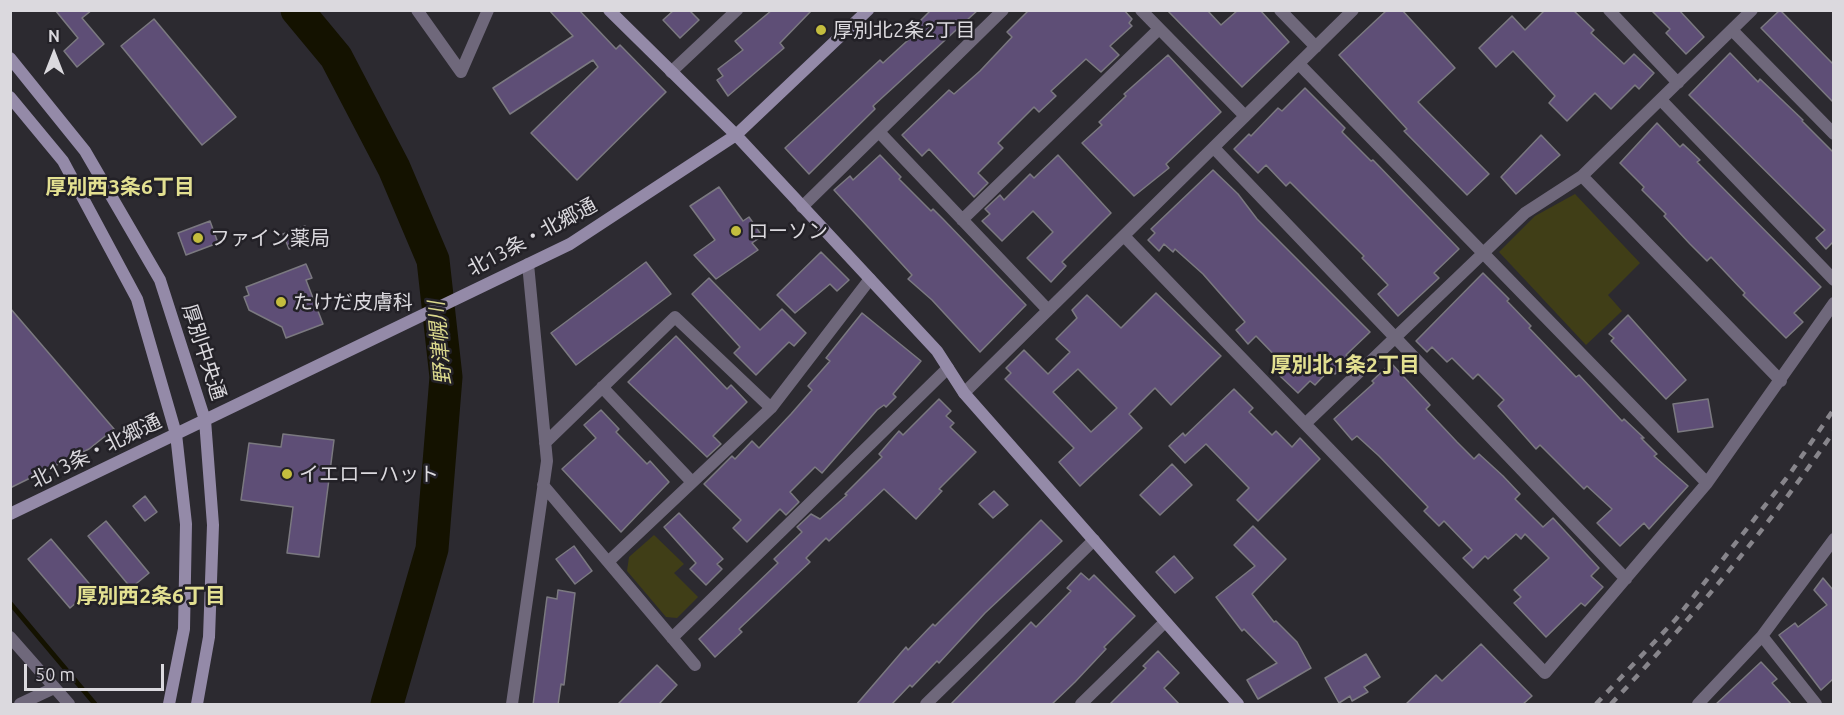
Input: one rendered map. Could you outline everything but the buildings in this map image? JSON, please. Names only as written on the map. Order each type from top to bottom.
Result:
[{"type":"street","points":[[417,10],[461,72],[488,10]]},
{"type":"street","points":[[609,10],[736,135],[937,351],[964,393],[1238,705]]},
{"type":"street","points":[[671,72],[736,10]]},
{"type":"street","name":"北13条・北郷通","points":[[10,514],[570,244],[736,135],[868,10]]},
{"type":"street","points":[[802,207],[1003,10]]},
{"type":"street","points":[[1141,10],[1245,117]]},
{"type":"street","points":[[1280,10],[1316,47]]},
{"type":"street","points":[[964,393],[1353,10]]},
{"type":"street","points":[[1609,10],[1678,83]]},
{"type":"street","points":[[1305,424],[1525,213],[1582,176],[1752,10]]},
{"type":"street","points":[[962,220],[1159,29]]},
{"type":"street","points":[[1732,30],[1833,134]]},
{"type":"street","name":"厚別中央通","points":[[10,58],[85,151],[160,279],[205,420],[213,525],[208,636],[197,705]]},
{"type":"street","points":[[1299,64],[1707,483]]},
{"type":"street","points":[[10,97],[63,160],[137,299],[176,434],[186,524],[184,629],[169,705]]},
{"type":"street","points":[[1660,100],[1833,280]]},
{"type":"street","points":[[879,132],[1048,310]]},
{"type":"street","points":[[1214,148],[1626,579]]},
{"type":"street","points":[[1582,176],[1781,381]]},
{"type":"street","points":[[1124,236],[1545,673],[1707,483],[1781,381],[1833,303]]},
{"type":"street","points":[[512,705],[547,461],[528,264]]},
{"type":"street","points":[[608,562],[771,408],[870,279]]},
{"type":"street","points":[[545,442],[675,317],[771,408]]},
{"type":"street","points":[[672,638],[948,368]]},
{"type":"street","points":[[602,387],[692,483]]},
{"type":"street","points":[[543,485],[695,665]]},
{"type":"street","points":[[926,705],[1094,540]]},
{"type":"street","points":[[1698,705],[1762,636],[1833,540]]},
{"type":"street","points":[[1082,705],[1165,622]]},
{"type":"street","points":[[1762,636],[1815,705]]},
{"type":"street","points":[[10,637],[69,705]]},
{"type":"street","points":[[20,705],[54,688]]},
{"type":"shaded area","points":[[1575,194],[1640,263],[1608,295],[1622,311],[1586,345],[1499,252],[1535,216]]},
{"type":"shaded area","points":[[654,535],[684,564],[674,573],[698,597],[677,618],[666,617],[627,571],[629,557]]},
{"type":"waterway","name":"野津幌川","points":[[297,10],[336,57],[394,168],[433,260],[446,377],[432,549],[387,704]]},
{"type":"waterway","points":[[10,603],[95,704]]},
{"type":"railway","points":[[1596,704],[1676,619],[1789,475],[1834,409]]},
{"type":"railway","points":[[1611,704],[1728,572],[1783,502],[1834,431]]},
{"type":"place","name":"厚別北2条2丁目","points":[[821,30]]},
{"type":"place","name":"ローソン","points":[[736,231]]},
{"type":"place","name":"ファイン薬局","points":[[198,238]]},
{"type":"place","name":"たけだ皮膚科","points":[[281,302]]},
{"type":"place","name":"イエローハット","points":[[287,474]]},
{"type":"district","name":"厚別西3条6丁目","points":[[120,187]]},
{"type":"district","name":"厚別北1条2丁目","points":[[1345,365]]},
{"type":"district","name":"厚別西2条6丁目","points":[[151,596]]}]
